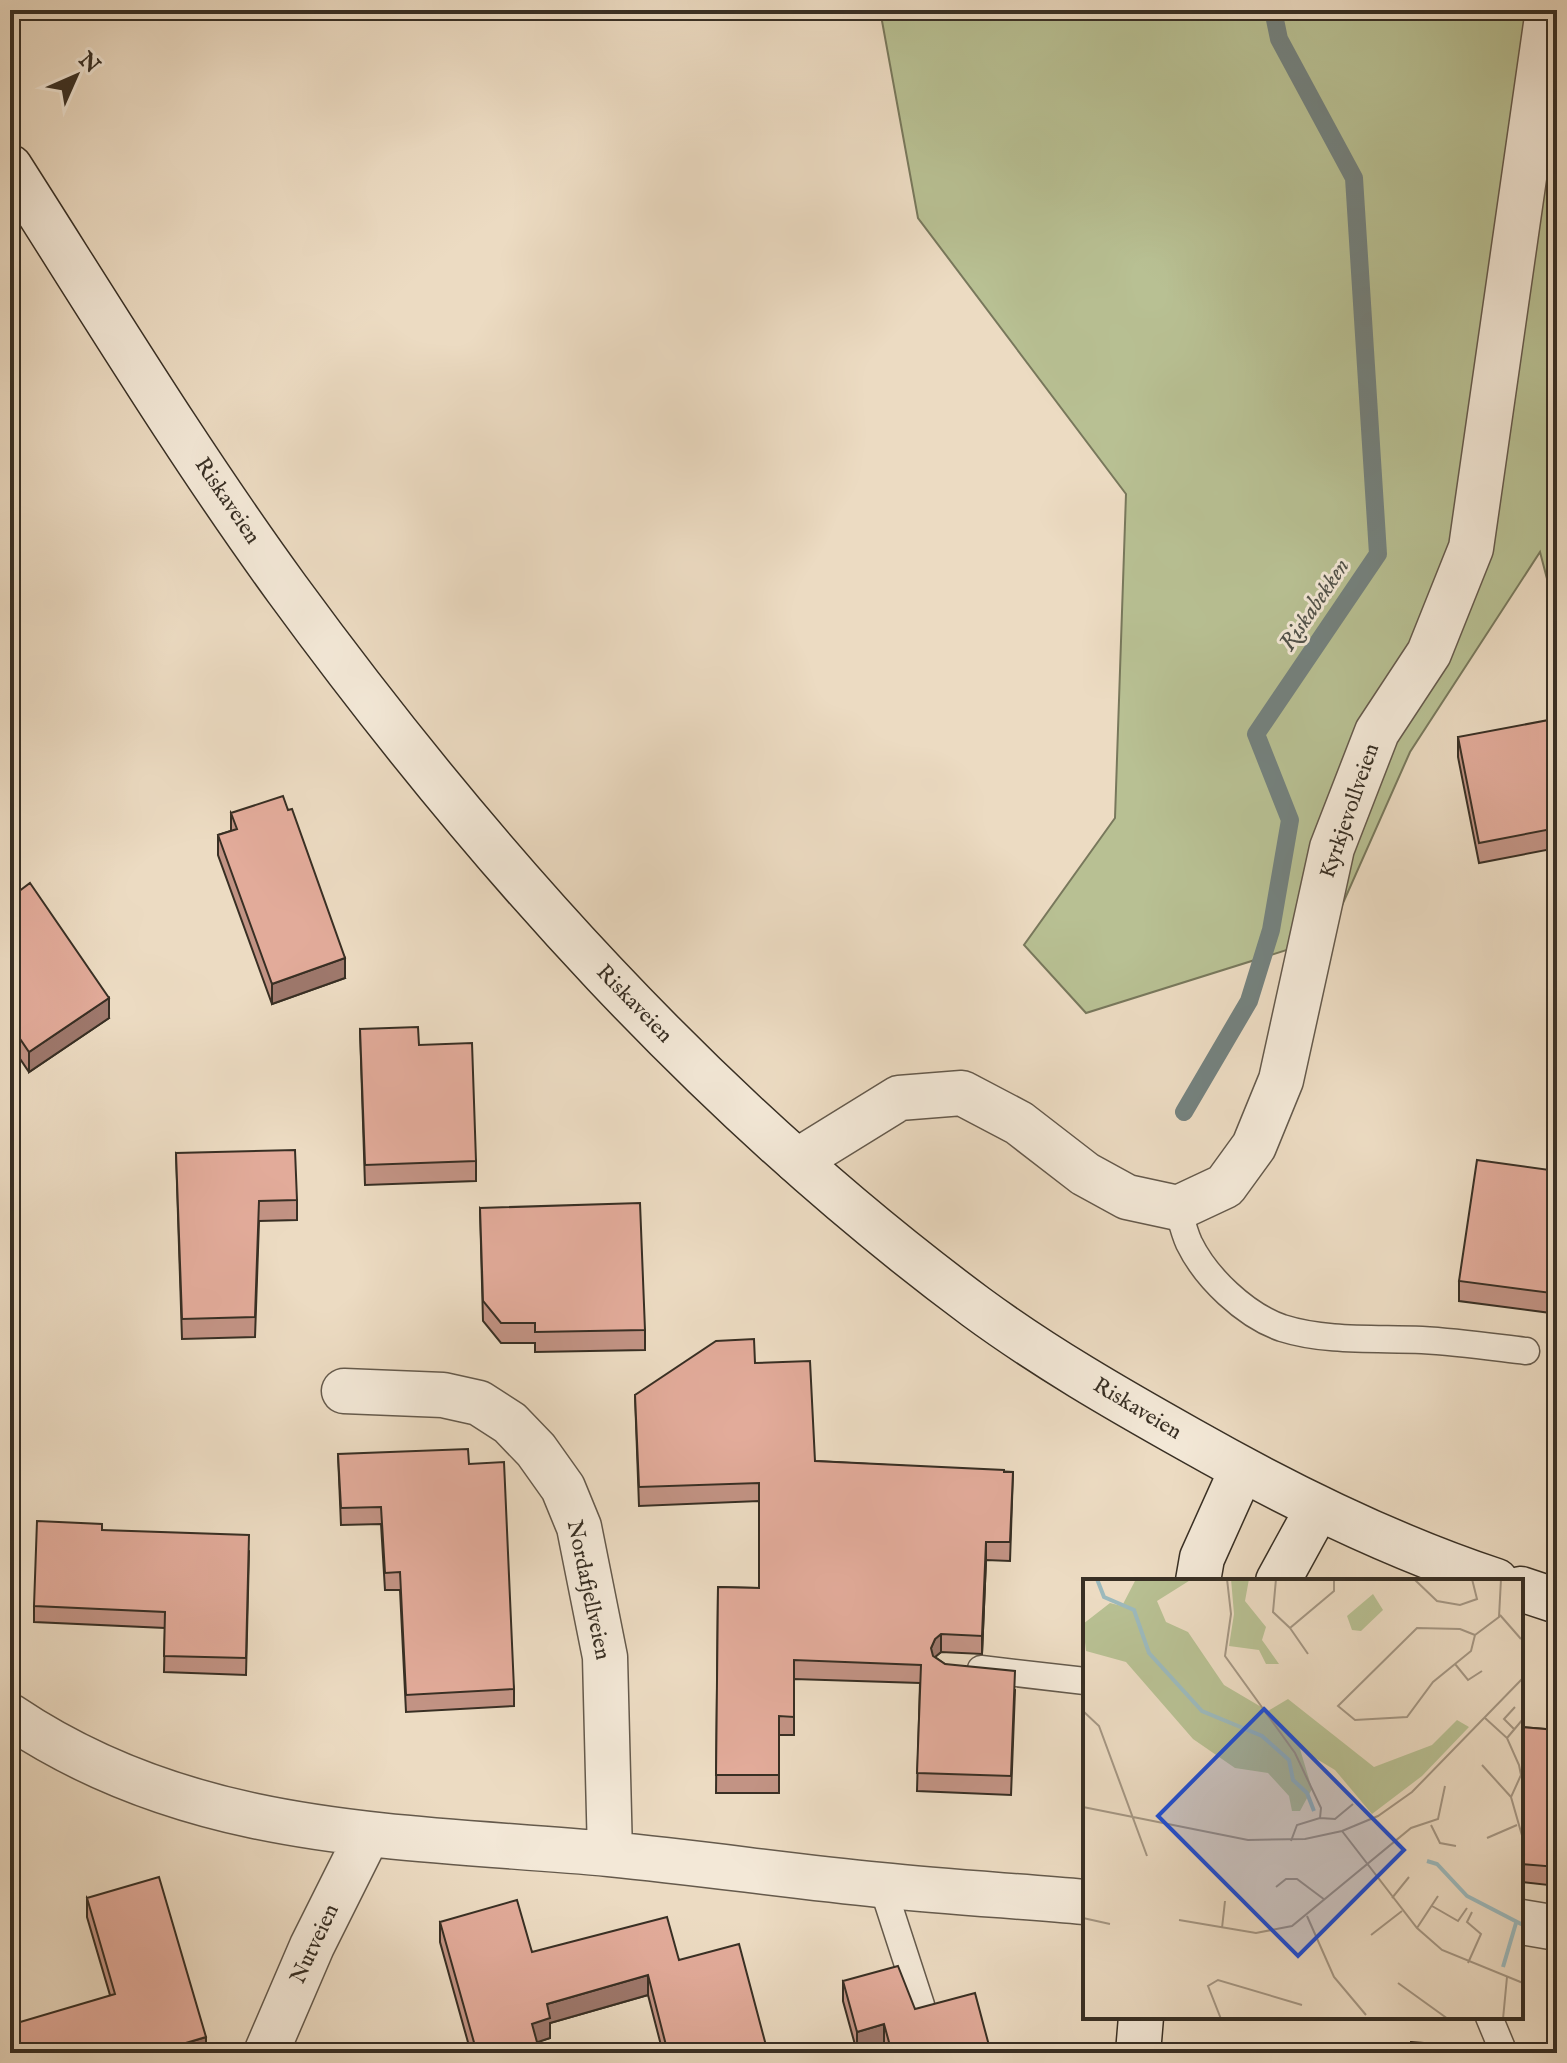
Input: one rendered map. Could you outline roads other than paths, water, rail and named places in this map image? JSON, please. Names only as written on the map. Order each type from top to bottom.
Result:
[{"type":"street","name":"Kyrkjevollveien","points":[[1178,1208],[1225,1186],[1254,1146],[1281,1080],[1332,848],[1377,732],[1429,653],[1471,548],[1548,10]]},
{"type":"street","name":"Riskaveien","points":[[10,167],[208,475],[357,684],[486,843],[629,1000],[797,1161],[915,1259],[990,1316],[1103,1390],[1318,1508],[1490,1579]]},
{"type":"street","points":[[797,1161],[899,1098],[962,1093],[1019,1123],[1085,1174],[1127,1197],[1178,1208]]},
{"type":"street","name":"Nordafjellveien","points":[[344,1391],[443,1395],[479,1403],[510,1423],[536,1450],[563,1488],[579,1527],[605,1657],[610,1854]]},
{"type":"street","points":[[1198,1579],[1202,1558],[1242,1469]]},
{"type":"street","points":[[1279,1579],[1318,1508]]},
{"type":"street","points":[[1523,1590],[1557,1601]]},
{"type":"street","points":[[10,1716],[34,1733],[96,1765],[177,1798],[255,1818],[367,1836],[610,1854],[882,1885],[1083,1902]]},
{"type":"street","name":"Nutveien","points":[[266,2053],[312,1946],[367,1836]]},
{"type":"street","points":[[1523,1922],[1557,1928]]},
{"type":"street","points":[[1138,2053],[1141,2019]]},
{"type":"lane","points":[[1178,1208],[1188,1241],[1215,1280],[1238,1301],[1281,1327],[1338,1337],[1430,1341],[1526,1351]]},
{"type":"lane","points":[[961,1668],[1083,1681]]},
{"type":"lane","points":[[882,1885],[921,2005]]},
{"type":"lane","points":[[1490,2019],[1504,2053]]},
{"type":"waterway","name":"Riskabekken","points":[[1184,1112],[1249,1001],[1271,930],[1290,820],[1256,734],[1378,554],[1354,178],[1279,39],[1273,10]]}]
